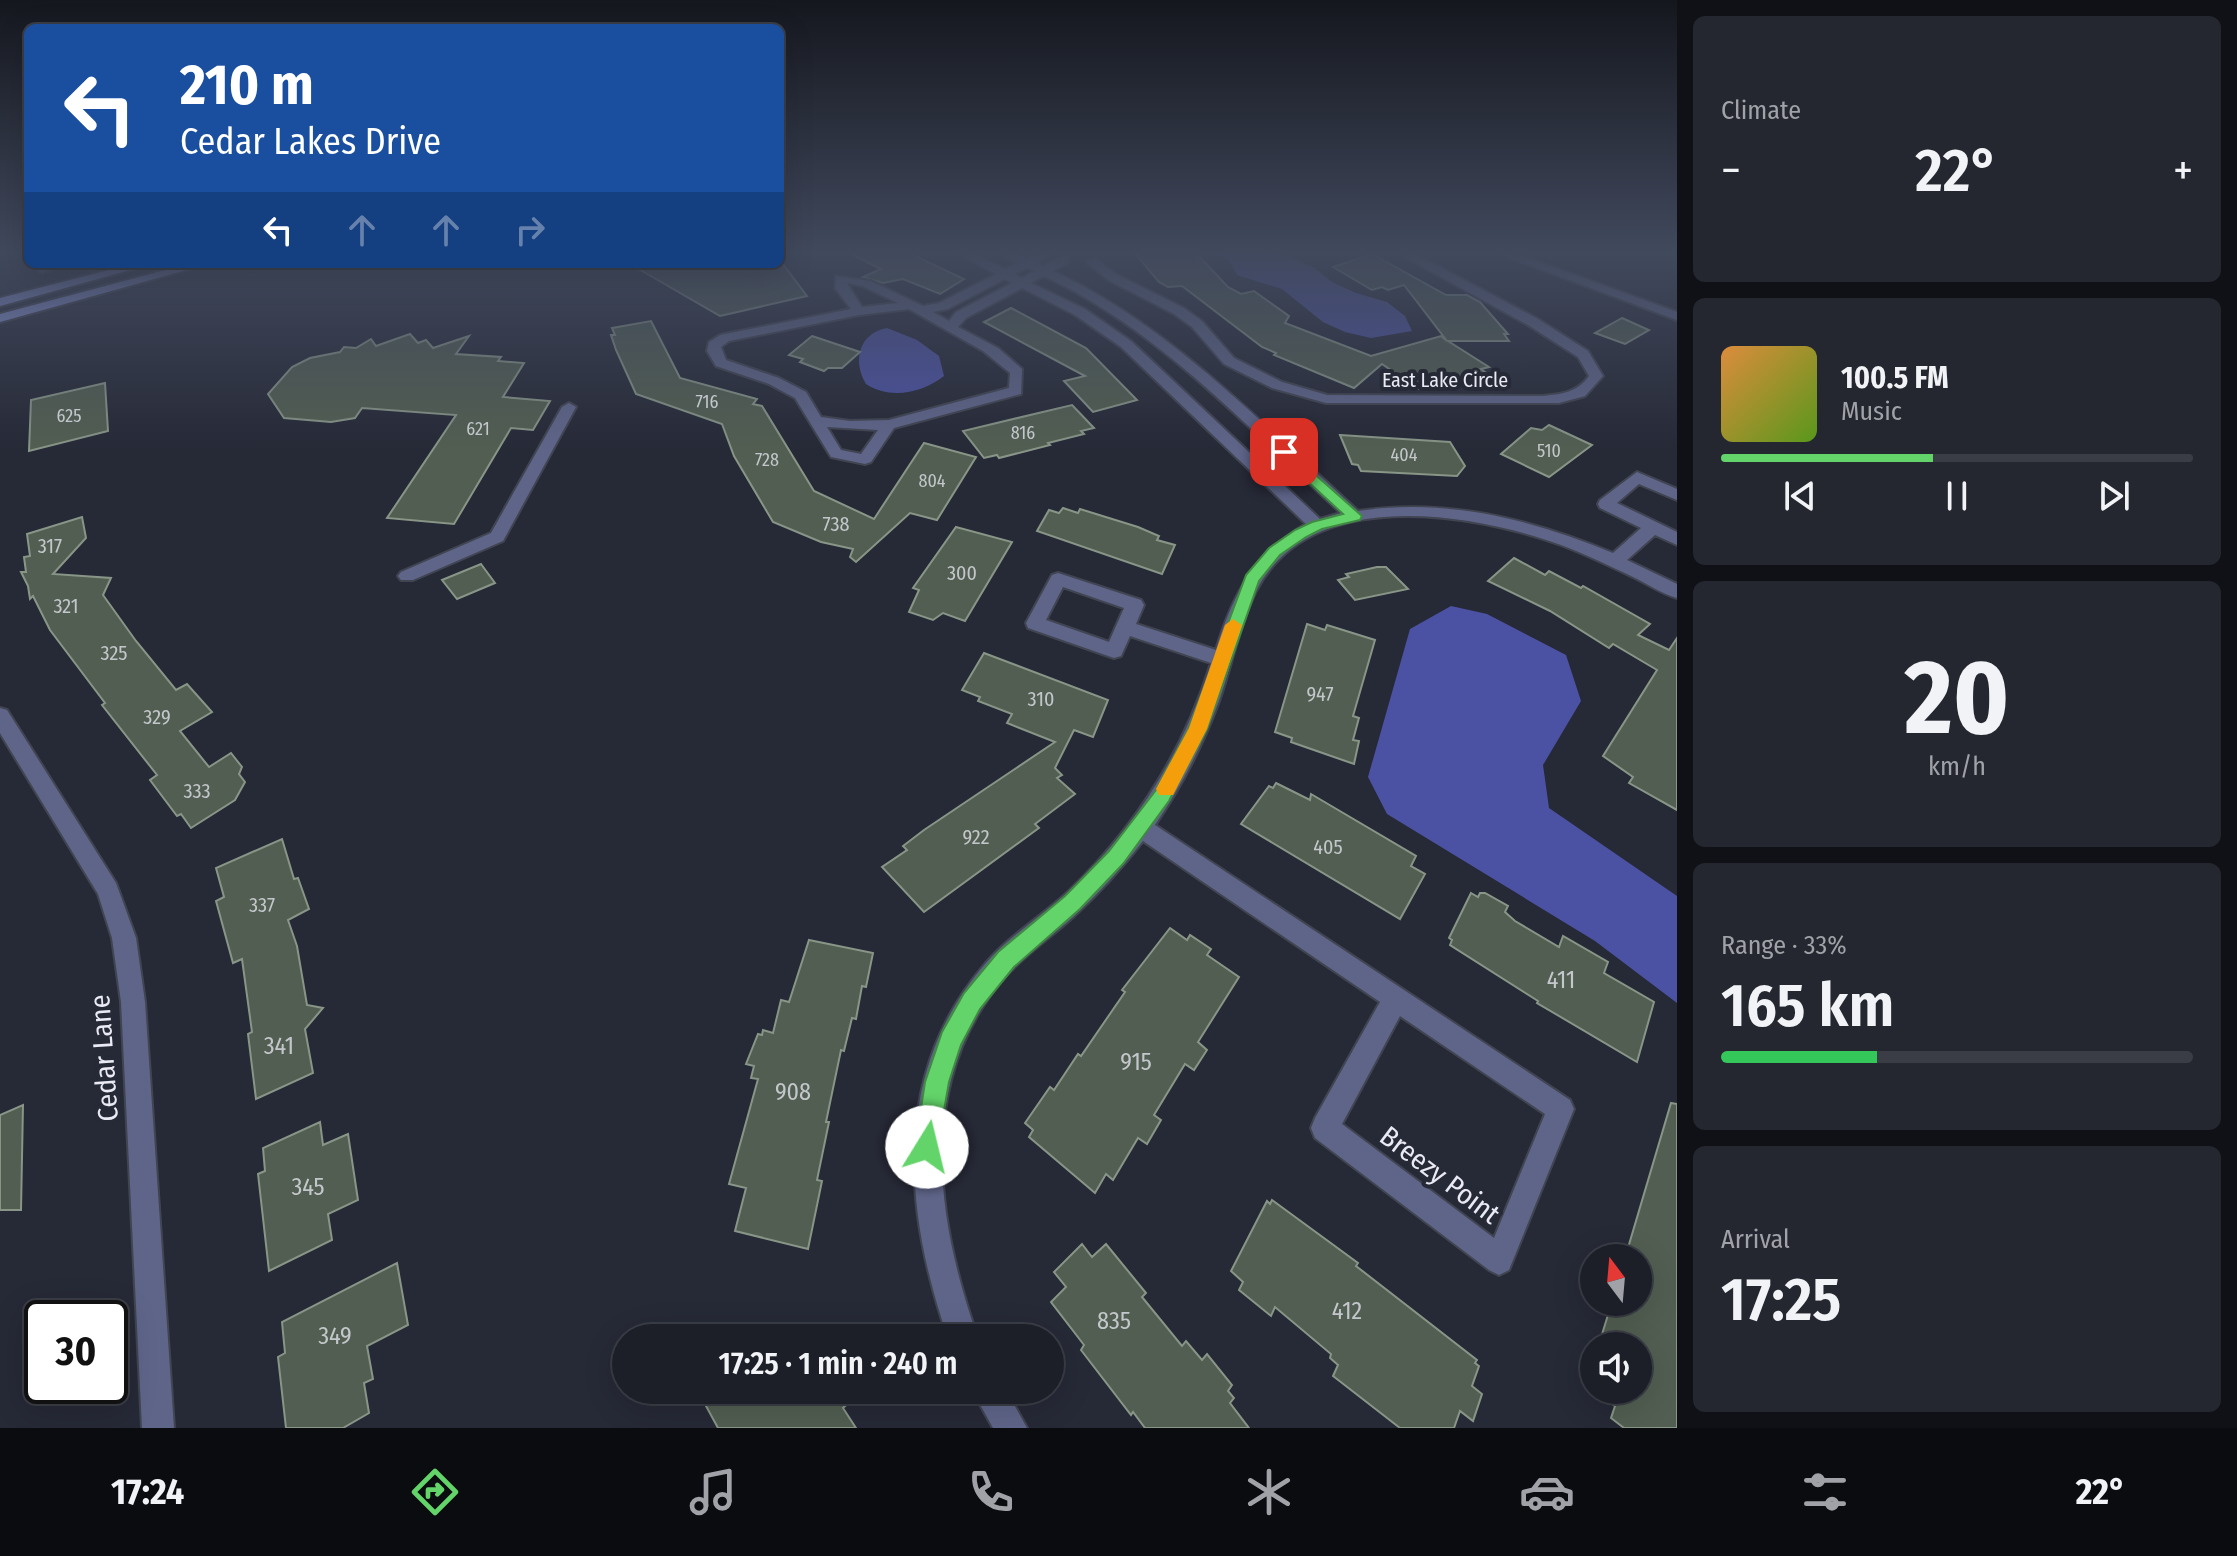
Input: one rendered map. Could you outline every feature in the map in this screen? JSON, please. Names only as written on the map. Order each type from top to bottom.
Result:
[{"type":"street","points":[[826,318],[725,338],[714,345],[714,351],[721,363],[774,381],[801,395],[836,454],[865,459],[889,425]]},
{"type":"street","points":[[816,421],[850,426],[889,425],[1016,391],[1017,372],[993,351],[932,318]]},
{"type":"street","points":[[950,328],[959,318]]},
{"type":"street","points":[[1088,318],[1126,344],[1317,525]]},
{"type":"street","points":[[1125,318],[1177,355],[1354,516]]},
{"type":"street","name":"East Lake Circle","points":[[1185,318],[1197,324],[1229,361],[1277,385],[1326,399],[1542,400],[1573,397],[1590,387],[1596,376],[1583,354],[1522,318]]},
{"type":"street","points":[[407,576],[497,537],[569,407]]},
{"type":"street","points":[[1677,495],[1637,477],[1606,504],[1677,539]]},
{"type":"street","points":[[958,1324],[941,1279],[929,1214],[927,1147],[937,1082],[950,1040],[972,1001],[1006,959],[1073,902],[1140,827],[1162,795],[1198,729],[1252,579],[1275,552],[1317,525],[1354,516],[1391,512],[1476,516],[1531,528],[1616,560],[1677,592]]},
{"type":"street","points":[[1616,560],[1653,527]]},
{"type":"street","points":[[1058,579],[1135,605],[1125,627],[1114,651],[1035,623],[1058,579]]},
{"type":"street","points":[[1125,627],[1221,659]]},
{"type":"street","name":"Cedar Lane","points":[[0,716],[108,890],[124,938],[133,1002],[158,1428]]},
{"type":"street","name":"Breezy Point","points":[[1140,827],[1561,1109],[1499,1260],[1325,1128],[1396,999]]},
{"type":"street","points":[[996,1404],[1011,1428]]},
{"type":"shaded area","points":[[1318,318],[1406,318],[1412,331],[1371,338],[1345,332]]},
{"type":"shaded area","points":[[887,328],[917,340],[939,356],[944,376],[926,387],[906,392],[885,392],[866,384],[859,366],[861,349],[870,336]]},
{"type":"shaded area","points":[[1451,606],[1487,614],[1566,655],[1581,701],[1543,765],[1549,808],[1677,896],[1677,1003],[1595,941],[1387,814],[1368,777],[1410,629]]},
{"type":"building","points":[[992,318],[1029,318],[1086,348],[1137,400],[1093,412],[1064,381],[1085,376],[984,322]]},
{"type":"building","points":[[1223,318],[1288,318],[1285,323],[1371,356],[1441,336],[1447,341],[1429,318],[1494,318],[1508,334],[1504,334],[1509,341],[1448,341],[1489,367],[1481,369],[1485,372],[1418,389],[1382,364],[1354,388],[1274,355],[1276,353],[1262,347]]},
{"type":"building","points":[[1622,318],[1649,330],[1625,344],[1595,333]]},
{"type":"building","points":[[651,321],[680,378],[757,399],[753,404],[762,406],[814,491],[874,519],[924,443],[976,457],[937,520],[910,513],[856,562],[850,557],[853,549],[821,542],[773,522],[734,456],[722,424],[636,394],[616,350],[612,328]]},
{"type":"building","points":[[410,334],[418,343],[426,340],[433,348],[469,336],[456,354],[501,357],[498,361],[524,363],[503,397],[550,401],[533,430],[511,428],[454,524],[387,518],[456,415],[362,408],[355,418],[331,422],[284,418],[268,394],[292,367],[310,358],[340,352],[344,347],[356,348],[371,339],[376,346]]},
{"type":"building","points":[[812,336],[860,352],[842,368],[824,371],[789,355]]},
{"type":"building","points":[[105,383],[108,431],[29,451],[31,400]]},
{"type":"building","points":[[1072,405],[1094,428],[1081,431],[1084,434],[1048,443],[1050,445],[999,458],[997,455],[984,458],[963,431]]},
{"type":"building","points":[[1549,425],[1592,445],[1549,477],[1501,454],[1531,428],[1542,430]]},
{"type":"building","points":[[1340,435],[1450,442],[1465,466],[1457,476],[1361,471],[1358,465],[1352,464]]},
{"type":"building","points":[[1063,508],[1078,513],[1080,509],[1138,527],[1159,536],[1157,540],[1175,545],[1162,574],[1037,531],[1049,510],[1059,513]]},
{"type":"building","points":[[82,517],[86,538],[53,574],[111,578],[103,595],[136,641],[176,690],[187,684],[212,712],[180,731],[209,767],[231,753],[242,767],[239,774],[245,782],[235,800],[191,828],[181,814],[177,816],[150,780],[157,775],[102,705],[105,703],[50,630],[33,596],[30,599],[21,572],[26,572],[24,557],[30,556],[27,534]]},
{"type":"building","points":[[956,527],[1012,542],[965,621],[943,613],[933,620],[909,612],[919,590],[913,588]]},
{"type":"building","points":[[1514,558],[1545,575],[1549,571],[1581,588],[1583,586],[1650,624],[1638,635],[1669,650],[1677,638],[1677,810],[1629,783],[1633,777],[1603,756],[1657,670],[1613,644],[1609,648],[1550,611],[1488,581]]},
{"type":"building","points":[[481,564],[495,583],[457,599],[442,580]]},
{"type":"building","points":[[1386,567],[1408,589],[1355,600],[1338,580],[1349,577],[1346,574]]},
{"type":"building","points":[[1307,624],[1325,630],[1327,625],[1375,640],[1353,716],[1359,718],[1353,740],[1359,741],[1354,764],[1291,742],[1292,738],[1275,732]]},
{"type":"building","points":[[984,653],[1108,700],[1093,737],[1074,730],[1055,768],[1062,775],[1057,778],[1075,794],[1035,824],[1039,828],[924,912],[882,867],[907,850],[903,846],[924,830],[1055,742],[1007,723],[1012,714],[978,701],[980,697],[962,690]]},
{"type":"building","points":[[1276,783],[1310,800],[1311,794],[1416,856],[1411,866],[1425,874],[1400,919],[1241,824],[1269,786],[1273,788]]},
{"type":"building","points":[[282,839],[294,879],[298,878],[309,909],[288,920],[297,946],[307,1005],[323,1008],[305,1029],[313,1073],[256,1099],[248,1034],[252,1032],[242,959],[233,963],[216,901],[224,897],[216,868]]},
{"type":"building","points":[[1471,893],[1478,897],[1480,893],[1485,893],[1508,906],[1505,912],[1515,921],[1559,947],[1563,936],[1608,962],[1604,973],[1654,1002],[1637,1062],[1537,1003],[1450,945],[1452,940],[1449,938]]},
{"type":"building","points":[[1170,928],[1187,940],[1190,935],[1211,949],[1207,955],[1239,977],[1198,1042],[1207,1050],[1194,1070],[1185,1064],[1154,1115],[1161,1120],[1147,1144],[1138,1138],[1113,1180],[1106,1174],[1095,1193],[1029,1137],[1033,1130],[1025,1123],[1050,1087],[1054,1090],[1078,1054],[1081,1056],[1125,992],[1122,990]]},
{"type":"building","points":[[809,940],[873,953],[866,987],[862,986],[856,1019],[852,1018],[844,1051],[841,1050],[826,1122],[829,1122],[817,1180],[822,1181],[808,1249],[735,1231],[746,1188],[729,1184],[758,1079],[751,1078],[754,1066],[746,1064],[758,1034],[762,1035],[763,1030],[773,1033],[781,1000],[789,1002]]},
{"type":"building","points":[[1671,1103],[1677,1104],[1677,1428],[1624,1428],[1611,1418],[1615,1406],[1612,1404],[1652,1404],[1652,1332],[1603,1332],[1608,1316],[1652,1316],[1652,1244],[1629,1244]]},
{"type":"building","points":[[23,1105],[21,1210],[0,1210],[0,1115]]},
{"type":"building","points":[[320,1122],[323,1145],[348,1134],[358,1200],[328,1214],[332,1240],[269,1271],[258,1174],[265,1171],[263,1148]]},
{"type":"building","points":[[1272,1200],[1358,1263],[1356,1266],[1477,1360],[1475,1363],[1479,1366],[1472,1386],[1482,1394],[1473,1421],[1460,1411],[1454,1428],[1400,1428],[1333,1376],[1338,1365],[1330,1358],[1331,1354],[1275,1307],[1271,1316],[1239,1290],[1243,1282],[1231,1271],[1267,1201],[1270,1204]]},
{"type":"building","points":[[1082,1244],[1092,1257],[1106,1244],[1146,1293],[1142,1297],[1182,1346],[1186,1341],[1202,1360],[1207,1354],[1232,1385],[1228,1391],[1234,1398],[1230,1403],[1249,1428],[1145,1428],[1133,1412],[1131,1415],[1081,1350],[1084,1345],[1051,1302],[1066,1287],[1054,1272]]},
{"type":"building","points":[[397,1263],[408,1325],[367,1346],[373,1379],[364,1383],[369,1413],[343,1428],[286,1428],[278,1357],[285,1353],[282,1322]]},
{"type":"building","points":[[847,1404],[843,1408],[856,1428],[718,1428],[706,1406]]},
{"type":"slow traffic","points":[[1166,789],[1198,729],[1233,625]]},
{"type":"route","points":[[927,1147],[937,1082],[950,1040],[972,1001],[1006,959],[1073,902],[1116,857],[1162,795],[1198,729],[1242,599],[1252,579],[1275,552],[1300,534],[1317,525],[1354,516],[1284,452]]}]
